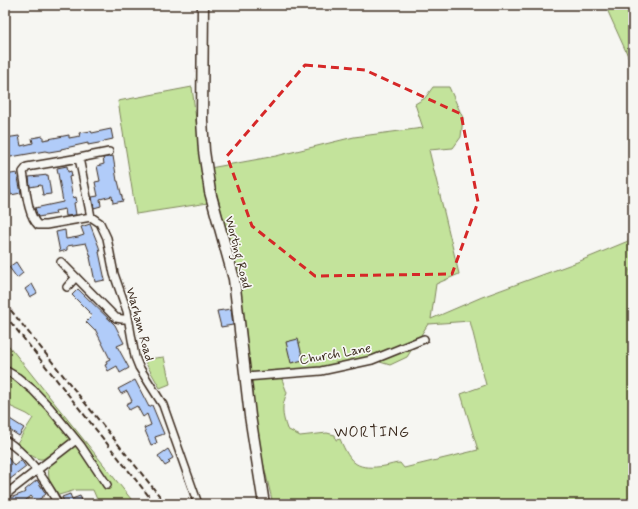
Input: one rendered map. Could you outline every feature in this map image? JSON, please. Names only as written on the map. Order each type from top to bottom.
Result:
[{"type":"main road","name":"Worting Road","points":[[203,5],[202,120],[204,151],[210,192],[234,278],[256,456],[264,504]]},
{"type":"street","points":[[79,158],[91,217],[38,225],[33,221],[23,172],[27,167],[109,152]]},
{"type":"street","name":"Warham Road","points":[[91,217],[100,223],[107,238],[114,274],[127,311],[134,356],[139,367],[163,404],[198,504]]},
{"type":"street","points":[[61,262],[116,318],[122,320],[128,319]]},
{"type":"street","points":[[67,287],[76,277]]},
{"type":"street","name":"Church Lane","points":[[246,377],[321,371],[372,360],[424,340]]},
{"type":"street","points":[[5,370],[17,377],[38,396],[76,440],[107,485]]},
{"type":"street","points":[[5,440],[30,460],[50,488],[58,504]]},
{"type":"street","points":[[5,495],[76,440]]},
{"type":"highlighted area","points":[[305,65],[365,70],[461,114],[478,202],[452,274],[315,276],[252,226],[227,156]]},
{"type":"green space","points":[[605,5],[633,5],[633,67]]},
{"type":"green space","points":[[192,87],[205,192],[208,203],[136,214],[118,101]]},
{"type":"green space","points":[[433,87],[449,87],[463,118],[461,137],[453,148],[429,150],[459,274],[436,284],[431,319],[482,297],[580,261],[633,239],[633,268],[630,270],[633,282],[633,504],[273,504],[261,454],[249,380],[246,333],[239,280],[210,168],[276,156],[354,137],[423,128],[415,104],[425,98]],"holes":[[[470,321],[486,385],[461,394],[478,450],[404,468],[400,463],[368,467],[356,464],[348,455],[340,439],[336,440],[335,435],[327,433],[300,436],[287,429],[283,411],[287,393],[282,379],[273,377],[380,358],[380,362],[390,365],[407,357],[428,324]]]},
{"type":"green space","points":[[5,341],[135,504],[99,504],[93,490],[76,490],[59,495],[49,480],[48,467],[53,461],[49,455],[43,459],[36,458],[17,443],[33,418],[5,404]]},
{"type":"green space","points":[[164,357],[170,384],[160,388],[145,362],[147,359]]},
{"type":"building","points":[[111,129],[113,139],[104,142],[88,145],[88,143],[61,150],[49,152],[45,151],[5,158],[5,138],[19,136],[21,146],[33,143],[32,138],[43,136],[43,140],[69,135],[69,138],[80,136],[79,133],[91,131],[92,133]]},
{"type":"building","points":[[113,156],[117,181],[123,201],[113,203],[112,196],[100,199],[101,206],[94,208],[92,197],[98,196],[95,182],[100,181],[97,166],[104,164],[103,158]]},
{"type":"building","points":[[67,166],[68,172],[71,171],[72,176],[69,177],[73,198],[76,197],[77,202],[74,203],[76,215],[66,216],[65,209],[55,211],[56,214],[38,217],[35,208],[63,202],[57,168]]},
{"type":"building","points":[[17,173],[21,193],[11,195],[9,182],[6,182],[5,175]]},
{"type":"building","points":[[48,175],[51,194],[43,195],[41,185],[30,187],[29,177]]},
{"type":"building","points":[[90,224],[99,247],[105,280],[95,282],[91,257],[86,243],[67,246],[67,250],[60,252],[56,232],[65,230],[66,239],[78,237],[84,235],[81,227]]},
{"type":"building","points":[[16,262],[23,273],[17,278],[9,267]]},
{"type":"building","points":[[32,284],[37,293],[30,297],[25,289]]},
{"type":"building","points":[[78,289],[115,325],[124,343],[117,346],[129,368],[120,373],[117,366],[108,371],[105,365],[107,364],[106,361],[110,359],[95,329],[94,330],[86,322],[92,316],[72,295]]},
{"type":"building","points":[[231,309],[233,325],[221,327],[217,311]]},
{"type":"building","points":[[298,339],[303,360],[291,363],[286,342]]},
{"type":"building","points":[[135,380],[149,407],[152,405],[164,434],[155,437],[157,443],[151,445],[144,428],[151,425],[147,414],[143,417],[137,406],[129,410],[126,404],[132,401],[127,391],[121,394],[118,389]]},
{"type":"building","points":[[5,416],[24,428],[19,436],[5,427]]},
{"type":"building","points":[[168,449],[173,458],[168,461],[170,463],[165,466],[158,456]]},
{"type":"building","points":[[5,453],[14,466],[21,460],[26,467],[5,483]]},
{"type":"building","points":[[37,480],[46,494],[36,502],[31,496],[25,501],[25,504],[18,504],[18,501],[11,504],[6,504],[5,500],[26,492],[25,490]]},
{"type":"building","points":[[70,494],[72,499],[80,496],[82,500],[74,504],[63,504],[64,502],[62,497]]},
{"type":"railway","points":[[5,303],[166,504]]},
{"type":"railway","points":[[5,315],[155,504]]},
{"type":"district","name":"WORTING","points":[[372,432]]}]
